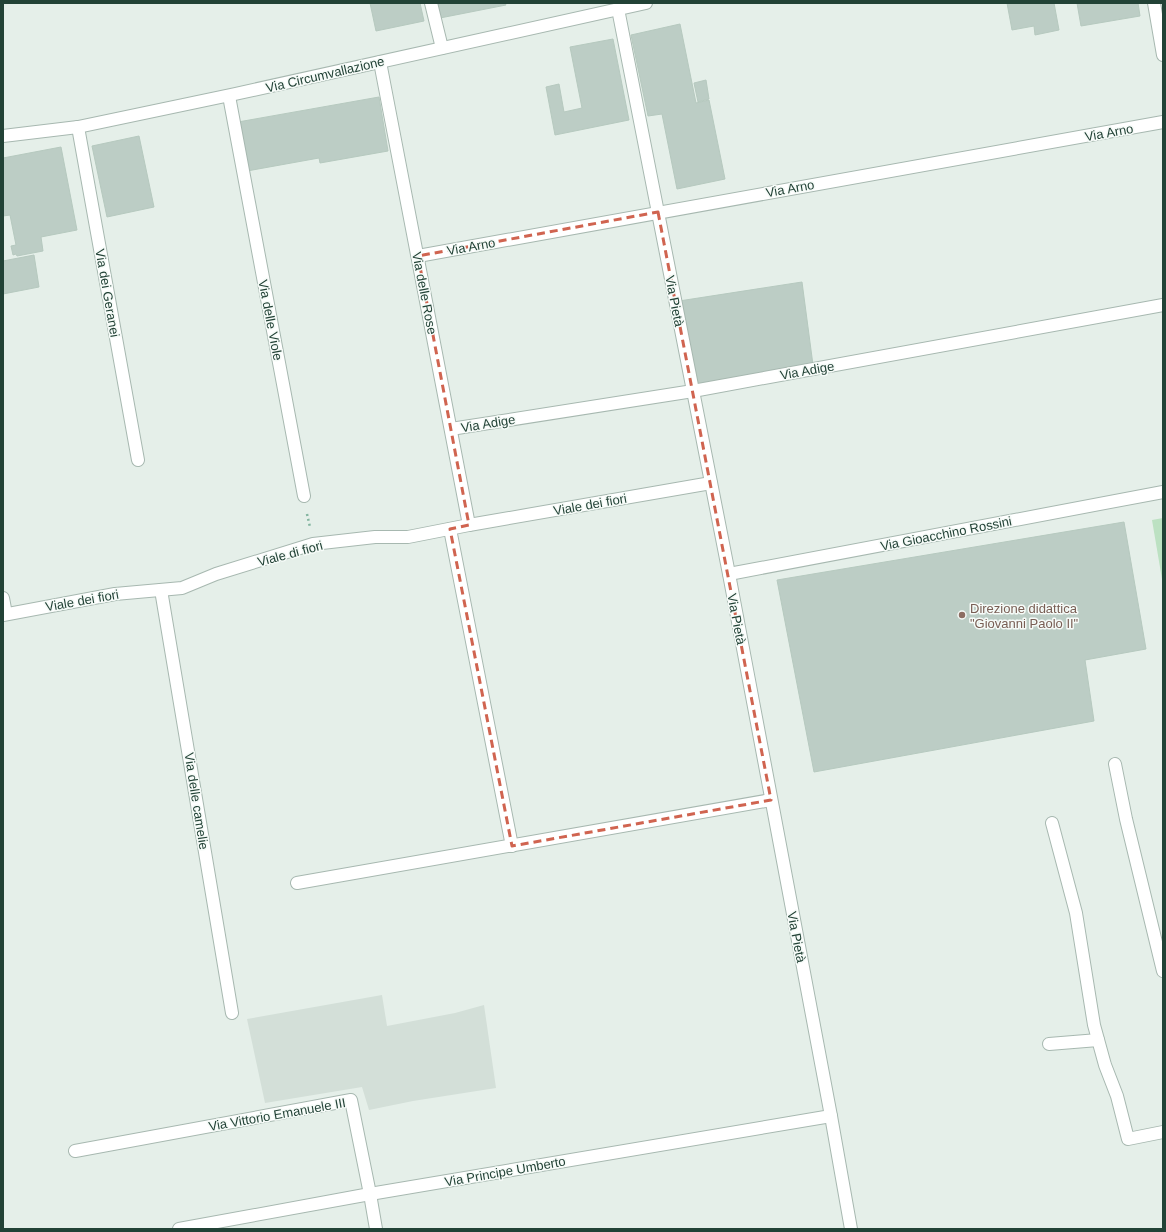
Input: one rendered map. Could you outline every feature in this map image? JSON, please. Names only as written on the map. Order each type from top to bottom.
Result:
[{"type":"street","points":[[432,3],[442,48]]},
{"type":"street","name":"Via Circumvallazione","points":[[3,136],[78,126],[229,96],[442,48],[617,6],[646,3]]},
{"type":"street","points":[[1154,3],[1163,55]]},
{"type":"street","name":"Via Pietà","points":[[617,6],[729,574],[831,1116],[850,1229]]},
{"type":"street","name":"Via delle Rose","points":[[380,62],[469,525]]},
{"type":"street","name":"Via delle Viole","points":[[229,96],[304,496]]},
{"type":"street","name":"Via Arno","points":[[418,256],[1163,122]]},
{"type":"street","name":"Via dei Geranei","points":[[78,126],[138,460]]},
{"type":"street","name":"Via Adige","points":[[451,429],[693,391],[1163,305]]},
{"type":"street","name":"Viale dei fiori","points":[[469,525],[711,483]]},
{"type":"street","name":"Via Gioacchino Rossini","points":[[729,574],[1163,492]]},
{"type":"street","name":"Viale di fiori","points":[[161,590],[182,588],[216,574],[313,544],[375,537],[408,537],[469,525]]},
{"type":"street","points":[[450,529],[512,846]]},
{"type":"street","name":"Viale dei fiori","points":[[5,614],[115,594],[161,590]]},
{"type":"street","name":"Via delle camelie","points":[[161,590],[232,1013]]},
{"type":"street","points":[[3,598],[5,614]]},
{"type":"street","points":[[1115,764],[1126,819],[1163,971]]},
{"type":"street","points":[[297,883],[771,800]]},
{"type":"street","points":[[1052,824],[1076,913],[1094,1025],[1105,1065],[1117,1096],[1128,1139],[1163,1132]]},
{"type":"street","points":[[1049,1044],[1098,1040]]},
{"type":"street","name":"Via Vittorio Emanuele III","points":[[74,1151],[351,1100],[376,1229]]},
{"type":"street","name":"Via Principe Umberto","points":[[179,1229],[370,1194],[831,1116]]},
{"type":"path","points":[[304,496],[313,544]]},
{"type":"highlighted area","points":[[658,212],[771,800],[512,846],[450,529],[469,525],[418,256]]},
{"type":"shaded area","points":[[382,995],[387,1026],[455,1013],[484,1005],[496,1088],[413,1101],[369,1110],[362,1087],[265,1103],[247,1019]]},
{"type":"green space","points":[[1163,518],[1163,585],[1152,520]]},
{"type":"building","points":[[370,3],[420,3],[424,21],[376,31]]},
{"type":"building","points":[[437,3],[505,3],[506,5],[440,18]]},
{"type":"building","points":[[1007,3],[1054,3],[1059,30],[1035,35],[1034,26],[1012,30]]},
{"type":"building","points":[[1077,3],[1138,3],[1140,16],[1081,26]]},
{"type":"building","points":[[680,24],[696,103],[709,100],[725,179],[677,189],[662,114],[648,116],[631,35]]},
{"type":"building","points":[[613,39],[629,120],[555,135],[546,87],[559,84],[564,112],[582,108],[570,47]]},
{"type":"building","points":[[706,80],[709,99],[698,102],[694,83]]},
{"type":"building","points":[[379,97],[388,151],[320,163],[319,158],[247,171],[238,122]]},
{"type":"building","points":[[139,136],[154,207],[107,217],[92,146]]},
{"type":"building","points":[[61,147],[77,230],[41,237],[43,251],[17,256],[16,254],[13,255],[11,246],[16,245],[10,215],[3,216],[3,158]]},
{"type":"building","points":[[34,255],[39,287],[3,294],[3,261]]},
{"type":"building","points":[[802,282],[813,365],[699,386],[679,301]]},
{"type":"building","name":"Direzione didattica \"Giovanni Paolo II\"","points":[[1124,522],[1146,649],[1085,660],[1094,721],[814,772],[777,580]]},
{"type":"place","name":"Direzione didattica \"Giovanni Paolo II\"","points":[[962,615]]}]
